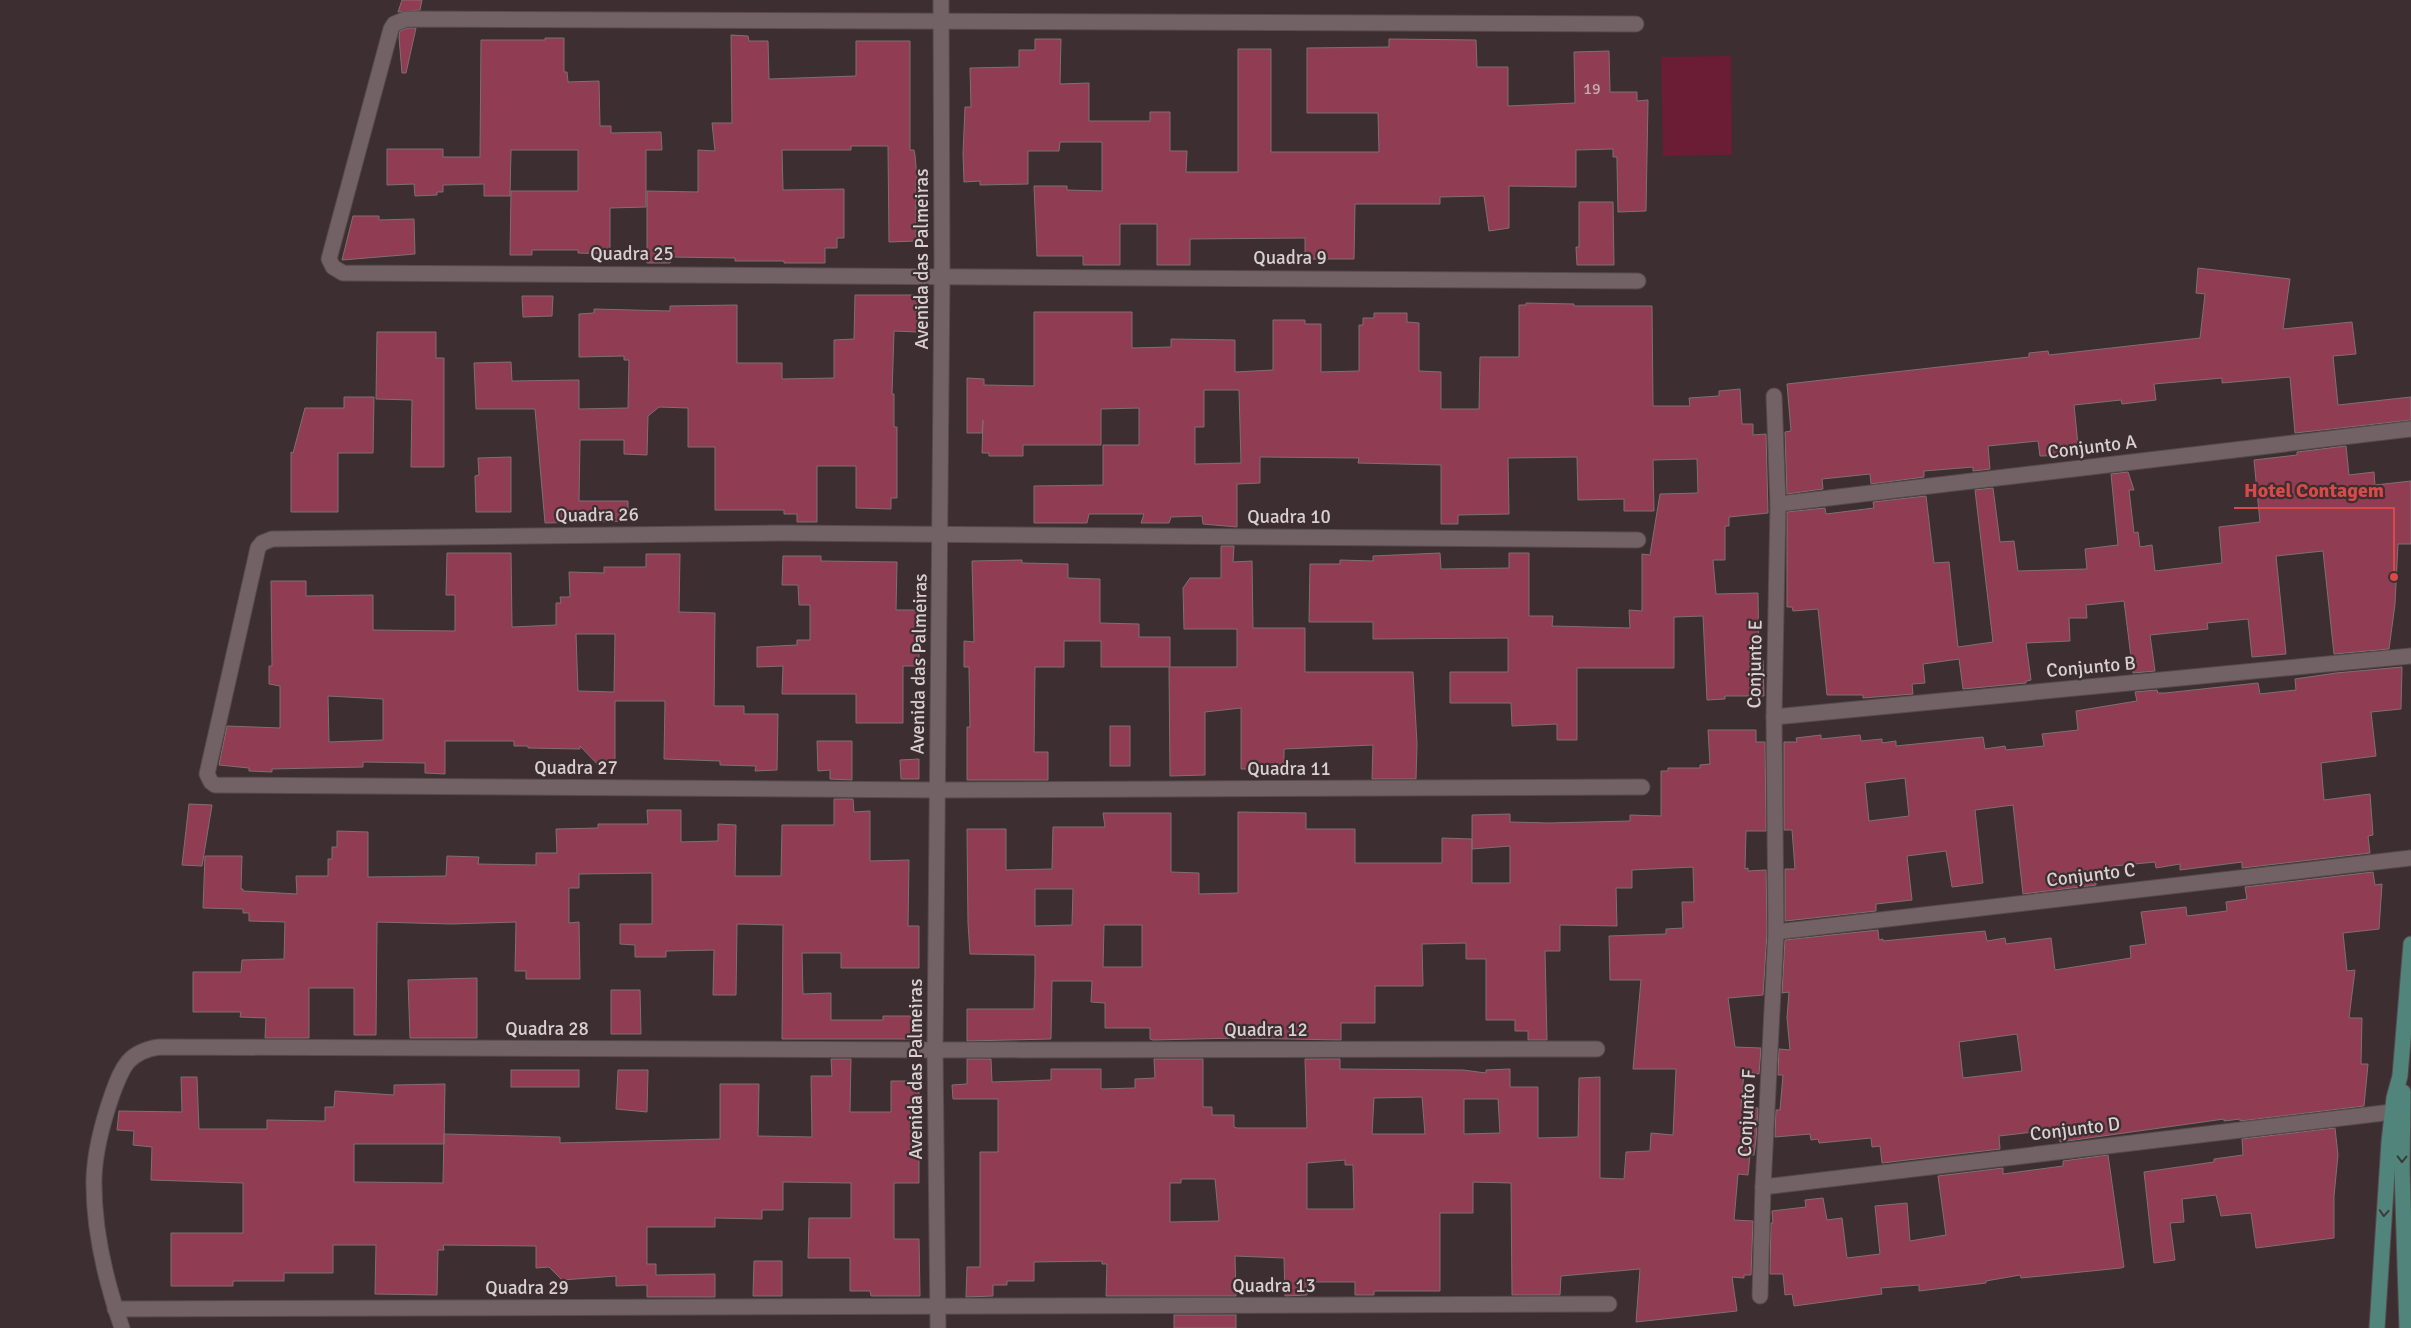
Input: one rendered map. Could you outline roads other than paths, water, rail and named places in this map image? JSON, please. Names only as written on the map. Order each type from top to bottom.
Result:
[{"type":"main road","points":[[2377,1328],[2392,1112],[2400,1076],[2411,944]]},
{"type":"main road","points":[[2400,1076],[2403,1098],[2402,1168],[2407,1328]]},
{"type":"street","name":"Avenida das Palmeiras","points":[[938,1328],[935,1050],[942,275],[941,0]]},
{"type":"street","name":"Quadra 25","points":[[941,20],[406,19],[394,24],[391,29],[329,259],[333,268],[343,273],[942,275]]},
{"type":"street","points":[[941,20],[1636,24]]},
{"type":"street","name":"Quadra 9","points":[[942,275],[1638,280]]},
{"type":"street","name":"Conjunto E","points":[[1774,396],[1778,504],[1774,717],[1776,932]]},
{"type":"street","name":"Conjunto A","points":[[1778,504],[2411,429]]},
{"type":"street","name":"Quadra 26","points":[[215,785],[208,779],[208,770],[258,548],[262,543],[272,539],[780,533],[940,534]]},
{"type":"street","name":"Quadra 10","points":[[940,534],[1638,540]]},
{"type":"street","name":"Conjunto B","points":[[1774,717],[2411,656]]},
{"type":"street","name":"Quadra 27","points":[[215,785],[937,790]]},
{"type":"street","name":"Quadra 11","points":[[937,790],[1642,787]]},
{"type":"street","name":"Conjunto C","points":[[1776,932],[2411,858]]},
{"type":"street","name":"Conjunto F","points":[[1760,1296],[1763,1187],[1776,932]]},
{"type":"street","name":"Quadra 28","points":[[122,1328],[98,1231],[94,1177],[101,1133],[108,1106],[125,1065],[133,1056],[144,1050],[159,1047],[935,1050]]},
{"type":"street","name":"Quadra 12","points":[[935,1050],[1596,1049]]},
{"type":"street","name":"Conjunto D","points":[[1763,1187],[2392,1112]]},
{"type":"street","name":"Quadra 13","points":[[938,1308],[1609,1304]]},
{"type":"street","name":"Quadra 29","points":[[116,1309],[938,1308]]},
{"type":"place","name":"Hotel Contagem","points":[[2394,577]]}]
